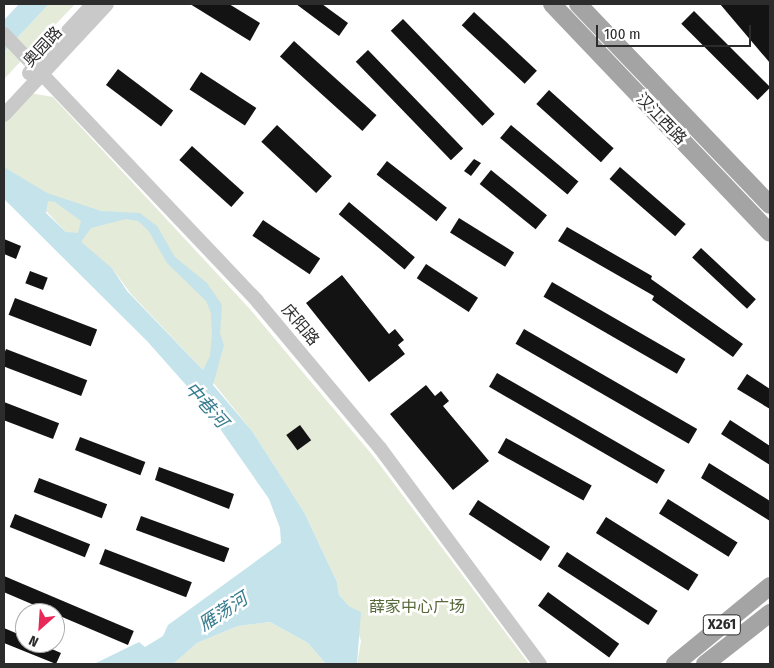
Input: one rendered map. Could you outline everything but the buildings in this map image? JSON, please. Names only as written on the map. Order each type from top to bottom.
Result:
[{"type":"main road","name":"汉江西路","points":[[552,4],[770,234]]},
{"type":"main road","name":"汉江西路","points":[[578,4],[770,206]]},
{"type":"main road","name":"X261","points":[[675,664],[770,586]]},
{"type":"main road","name":"X261","points":[[705,664],[770,613]]},
{"type":"street","name":"奥园路","points":[[4,114],[93,4]]},
{"type":"street","name":"奥园路","points":[[4,101],[107,4]]},
{"type":"street","name":"庆阳路","points":[[4,34],[257,301],[380,448],[540,664]]},
{"type":"green space","points":[[49,4],[75,4],[4,79],[4,52]]},
{"type":"green space","name":"薛家中心广场","points":[[30,93],[53,97],[249,308],[374,457],[529,664],[357,664],[361,641],[350,607],[339,595],[337,582],[304,512],[252,431],[203,370],[131,294],[112,268],[66,232],[4,167],[4,121]]},
{"type":"green space","points":[[270,622],[308,643],[326,664],[173,664],[197,643],[238,626]]},
{"type":"water","points":[[19,4],[49,4],[4,52],[4,20]]},
{"type":"water","points":[[4,167],[47,193],[101,211],[140,213],[157,226],[175,257],[207,283],[222,305],[220,333],[224,345],[213,385],[252,431],[304,512],[337,582],[339,595],[350,607],[361,612],[357,664],[326,664],[308,643],[270,622],[238,626],[197,643],[173,664],[94,664],[139,642],[145,647],[163,636],[168,625],[281,543],[280,528],[269,499],[202,403],[147,341],[4,199]],"holes":[[[48,201],[55,202],[81,221],[78,233],[66,232],[46,213]],[[126,219],[138,221],[148,230],[167,263],[206,301],[211,313],[212,335],[210,356],[203,370],[127,291],[112,268],[81,242],[91,228]]]},
{"type":"water label","name":"中巷河","points":[[206,405]]},
{"type":"water label","name":"雁荡河","points":[[223,612]]}]
